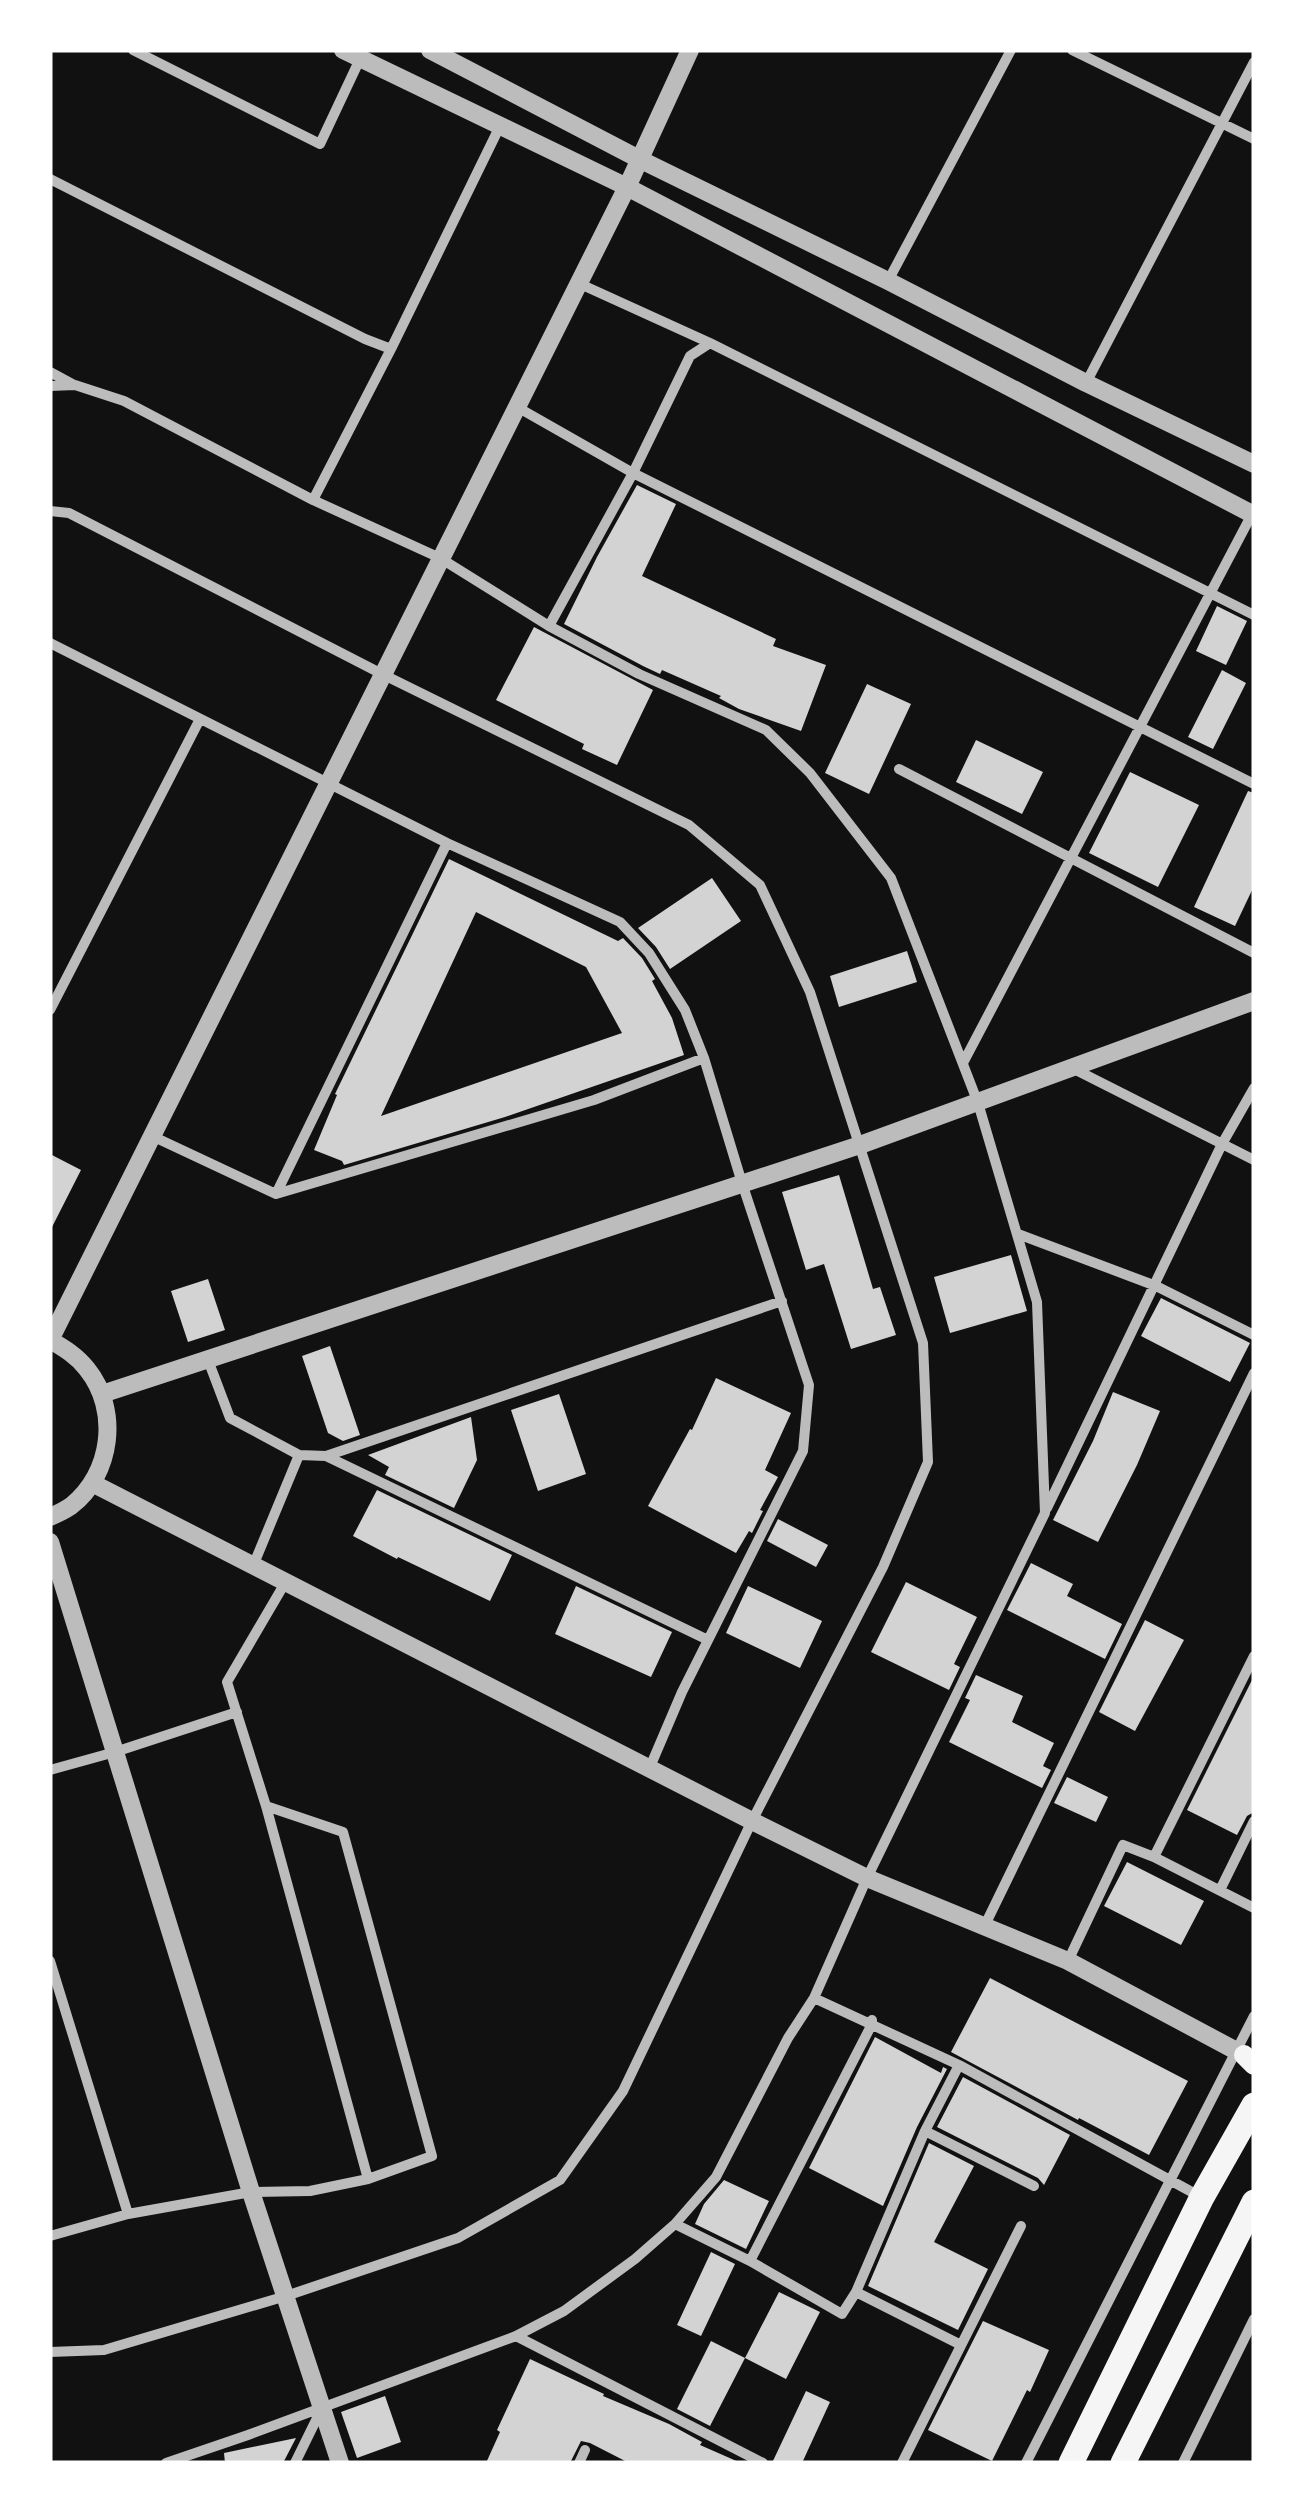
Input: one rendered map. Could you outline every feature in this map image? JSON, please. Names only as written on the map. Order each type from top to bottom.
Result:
[{"type":"main road","points":[[1071,2463],[1202,2198],[1254,2105]]},
{"type":"main road","points":[[1124,2463],[1254,2202]]},
{"type":"street","points":[[133,50],[320,144],[352,54],[627,187],[1253,515],[963,1064]]},
{"type":"street","points":[[430,50],[639,159],[1254,464]]},
{"type":"street","points":[[50,1518],[71,1506],[92,1483],[105,1455],[108,1424],[102,1394],[90,1372],[72,1353],[50,1340],[627,187],[690,50]]},
{"type":"street","points":[[888,281],[1011,50]]},
{"type":"street","points":[[1072,50],[1254,139]]},
{"type":"street","points":[[1086,383],[1254,62]]},
{"type":"street","points":[[313,500],[500,126]]},
{"type":"street","points":[[50,179],[365,340],[390,349]]},
{"type":"street","points":[[578,283],[710,342],[1254,615]]},
{"type":"street","points":[[549,626],[634,473],[690,356],[710,342]]},
{"type":"street","points":[[50,372],[124,402],[313,500],[440,558],[549,626],[640,674],[766,730],[810,772],[891,878],[978,1102],[1037,1302],[1045,1512]]},
{"type":"street","points":[[50,386],[75,385]]},
{"type":"street","points":[[516,406],[634,473],[1254,784]]},
{"type":"street","points":[[50,511],[69,513],[382,674],[690,824],[760,886],[810,992],[923,1343],[928,1462],[883,1566],[752,1821],[623,2090],[560,2180],[458,2238],[286,2296],[104,2350],[50,2352]]},
{"type":"street","points":[[50,643],[446,843],[620,922],[650,953],[685,1010],[809,1385],[803,1451],[682,1692],[650,1767]]},
{"type":"street","points":[[50,1010],[200,719]]},
{"type":"street","points":[[899,769],[1254,953]]},
{"type":"street","points":[[276,1194],[446,843]]},
{"type":"street","points":[[102,1394],[860,1144],[1254,1000]]},
{"type":"street","points":[[152,1136],[276,1194],[594,1100],[704,1058]]},
{"type":"street","points":[[1071,1068],[1254,1160]]},
{"type":"street","points":[[166,2463],[516,2336],[564,2310],[635,2260],[675,2224],[716,2177],[788,2038],[814,1998],[867,1878],[1222,1144],[1254,1088]]},
{"type":"street","points":[[1018,1234],[1156,1286],[1254,1336]]},
{"type":"street","points":[[208,1360],[230,1418],[300,1455],[326,1456],[782,1301]]},
{"type":"street","points":[[985,1925],[1254,1374]]},
{"type":"street","points":[[254,1566],[300,1455]]},
{"type":"street","points":[[326,1456],[708,1640]]},
{"type":"street","points":[[92,1483],[752,1821],[867,1878],[1068,1961],[1247,2056]]},
{"type":"street","points":[[50,1542],[251,2192],[340,2463]]},
{"type":"street","points":[[285,1584],[227,1682],[266,1806],[368,2179]]},
{"type":"street","points":[[1154,1857],[1254,1656]]},
{"type":"street","points":[[50,1770],[236,1712]]},
{"type":"street","points":[[50,2236],[128,2214],[251,2192],[310,2192],[368,2179],[432,2156],[344,1832],[266,1806]]},
{"type":"street","points":[[1220,1890],[1254,1821]]},
{"type":"street","points":[[1068,1961],[1122,1845],[1254,1908]]},
{"type":"street","points":[[50,1961],[128,2214]]},
{"type":"street","points":[[814,1998],[959,2065],[1202,2198]]},
{"type":"street","points":[[1026,2463],[1172,2180],[1247,2056],[1254,2016]]},
{"type":"street","points":[[750,2261],[872,2022]]},
{"type":"street","points":[[675,2224],[750,2261],[842,2314],[856,2292],[959,2065]]},
{"type":"street","points":[[926,2132],[1034,2186]]},
{"type":"street","points":[[902,2463],[1021,2226]]},
{"type":"street","points":[[856,2292],[962,2344]]},
{"type":"street","points":[[1183,2463],[1254,2319]]},
{"type":"street","points":[[516,2336],[764,2463]]},
{"type":"street","points":[[295,2463],[322,2408]]},
{"type":"street","points":[[579,2463],[585,2450]]},
{"type":"building","points":[[637,485],[676,504],[642,576],[776,639],[773,646],[826,665],[801,731],[739,709],[721,696],[662,670],[660,674],[564,624]]},
{"type":"building","points":[[1217,606],[1247,621],[1226,665],[1196,651]]},
{"type":"building","points":[[534,627],[653,690],[617,765],[496,700]]},
{"type":"building","points":[[1222,670],[1246,683],[1213,749],[1188,737]]},
{"type":"building","points":[[867,684],[911,704],[869,794],[825,773]]},
{"type":"building","points":[[976,740],[1043,772],[1022,814],[956,782]]},
{"type":"building","points":[[1130,772],[1199,805],[1158,887],[1089,853]]},
{"type":"building","points":[[1248,791],[1254,793],[1254,886],[1235,926],[1194,907]]},
{"type":"building","points":[[449,859],[618,941],[623,938],[655,979],[652,981],[672,1018],[684,1055],[505,1117],[344,1165],[314,1150],[335,1094]],"holes":[[[476,912],[586,967],[622,1033],[381,1116]]]},
{"type":"building","points":[[712,878],[741,921],[670,969],[638,928]]},
{"type":"building","points":[[907,951],[917,982],[839,1007],[830,976]]},
{"type":"building","points":[[50,1154],[81,1170],[50,1231]]},
{"type":"building","points":[[839,1175],[873,1289],[880,1287],[896,1335],[851,1349],[824,1264],[806,1270],[782,1192]]},
{"type":"building","points":[[1011,1255],[1027,1311],[950,1333],[934,1277]]},
{"type":"building","points":[[208,1279],[225,1330],[188,1342],[171,1291]]},
{"type":"building","points":[[1161,1298],[1250,1343],[1230,1382],[1141,1336]]},
{"type":"building","points":[[330,1346],[360,1435],[343,1441],[328,1433],[302,1356]]},
{"type":"building","points":[[716,1378],[791,1413],[765,1470],[778,1477],[752,1533],[749,1531],[736,1553],[648,1506],[692,1430]]},
{"type":"building","points":[[1113,1392],[1160,1411],[1098,1542],[1053,1520]]},
{"type":"building","points":[[559,1394],[586,1474],[538,1491],[511,1410]]},
{"type":"building","points":[[471,1417],[477,1460],[454,1508],[385,1475],[389,1467],[368,1455]]},
{"type":"building","points":[[377,1490],[512,1555],[490,1601],[353,1536]]},
{"type":"building","points":[[778,1519],[828,1545],[816,1567],[767,1541]]},
{"type":"building","points":[[1031,1563],[1073,1584],[1067,1596],[1122,1624],[1105,1659],[1007,1610]]},
{"type":"building","points":[[906,1582],[977,1617],[954,1664],[960,1667],[949,1690],[871,1652]]},
{"type":"building","points":[[576,1586],[672,1632],[651,1677],[555,1634]]},
{"type":"building","points":[[748,1586],[822,1621],[800,1668],[726,1633]]},
{"type":"building","points":[[1145,1620],[1184,1640],[1135,1731],[1099,1712]]},
{"type":"building","points":[[976,1675],[1023,1696],[1012,1722],[1054,1743],[1043,1766],[1051,1770],[1042,1788],[949,1742],[970,1700],[965,1698]]},
{"type":"building","points":[[1254,1676],[1254,1812],[1247,1816],[1237,1835],[1187,1810]]},
{"type":"building","points":[[1067,1777],[1108,1797],[1096,1822],[1054,1803]]},
{"type":"building","points":[[1127,1862],[1204,1901],[1181,1945],[1104,1906]]},
{"type":"building","points":[[990,1978],[1188,2081],[1149,2155],[951,2052]]},
{"type":"building","points":[[875,2037],[941,2073],[943,2067],[947,2069],[883,2206],[809,2168]]},
{"type":"building","points":[[963,2077],[1070,2135],[1044,2185],[1038,2178],[937,2127]]},
{"type":"building","points":[[929,2143],[974,2166],[934,2242],[988,2269],[958,2330],[868,2286]]},
{"type":"building","points":[[724,2180],[769,2201],[746,2249],[695,2224],[704,2204]]},
{"type":"building","points":[[711,2252],[735,2264],[701,2336],[677,2325]]},
{"type":"building","points":[[779,2292],[820,2312],[786,2379],[745,2358]]},
{"type":"building","points":[[983,2321],[1049,2350],[992,2461],[928,2430]]},
{"type":"building","points":[[711,2341],[745,2358],[710,2426],[677,2409]]},
{"type":"building","points":[[530,2359],[669,2424],[702,2442],[700,2445],[741,2463],[629,2463],[581,2441],[570,2463],[486,2463]]},
{"type":"building","points":[[806,2391],[830,2402],[802,2463],[772,2463]]},
{"type":"building","points":[[385,2396],[401,2442],[357,2458],[341,2412]]},
{"type":"building","points":[[296,2438],[283,2463],[225,2463],[224,2453]]}]
